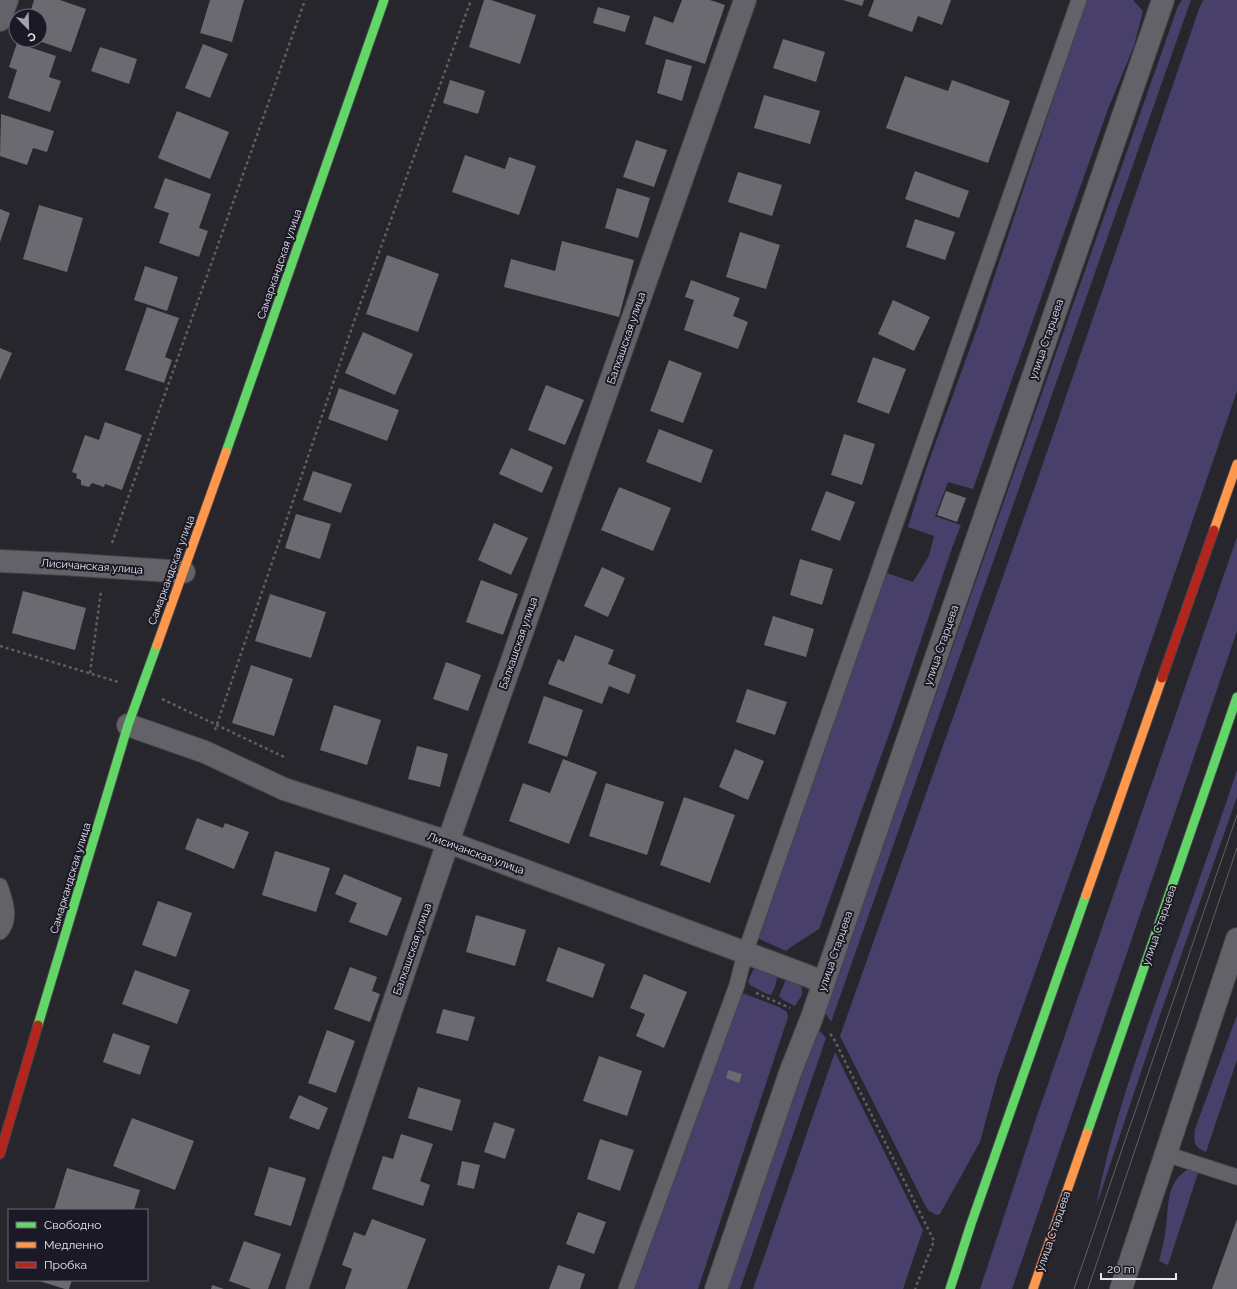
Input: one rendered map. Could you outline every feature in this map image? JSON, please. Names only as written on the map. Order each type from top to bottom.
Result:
[{"type":"main road","name":"Самаркандская улица","points":[[0,1154],[128,725],[184,572],[384,0]]},
{"type":"main road","points":[[950,1289],[979,1201],[1237,464]]},
{"type":"main road","name":"улица Старцева","points":[[1033,1289],[1237,697]]},
{"type":"street","points":[[0,20],[7,0]]},
{"type":"street","name":"Балхашская улица","points":[[297,1289],[448,842],[745,0]]},
{"type":"street","name":"улица Старцева","points":[[716,1289],[790,1073],[812,1017],[1163,0]]},
{"type":"street","name":"Лисичанская улица","points":[[0,561],[184,572]]},
{"type":"street","name":"Лисичанская улица","points":[[128,725],[205,752],[284,789],[448,842],[824,982]]},
{"type":"street","points":[[1121,1289],[1237,939]]},
{"type":"lane","points":[[626,1289],[737,985],[745,953],[1078,0]]},
{"type":"lane","points":[[0,886],[4,898],[6,913],[4,928],[0,932]]},
{"type":"lane","points":[[1166,1154],[1237,1177]]},
{"type":"path","points":[[90,673],[105,567],[120,520],[305,0]]},
{"type":"path","points":[[205,752],[217,724],[358,310],[471,0]]},
{"type":"path","points":[[0,646],[141,689],[284,757]]},
{"type":"path","points":[[737,985],[812,1017],[832,1037],[934,1241],[915,1289]]},
{"type":"shaded area","points":[[1086,0],[1133,0],[1143,11],[1134,46],[1108,109],[973,489],[948,482],[935,516],[961,525],[893,723],[819,929],[786,951],[755,937],[884,572],[913,582],[929,556],[934,536],[908,527],[926,469],[978,326]]},
{"type":"shaded area","points":[[1182,0],[1191,0],[831,1022],[824,1011],[1178,6]]},
{"type":"shaded area","points":[[1203,0],[1237,0],[1237,391],[1110,762],[997,1079],[980,1142],[940,1214],[937,1215],[929,1211],[925,1205],[840,1036],[1038,478]]},
{"type":"shaded area","points":[[1237,537],[1237,631],[1012,1289],[980,1289],[1037,1116]]},
{"type":"shaded area","points":[[1237,770],[1237,797],[1161,1012],[1096,1207],[1113,1134],[1128,1085]]},
{"type":"shaded area","points":[[756,964],[778,973],[775,987],[771,995],[750,985],[748,981]]},
{"type":"shaded area","points":[[788,974],[798,982],[802,988],[801,996],[795,1006],[783,1000],[779,996]]},
{"type":"shaded area","points":[[740,992],[779,1007],[787,1012],[788,1017],[698,1289],[633,1289]]},
{"type":"shaded area","points":[[1237,1015],[1237,1060],[1206,1152],[1195,1144],[1195,1129]]},
{"type":"shaded area","points":[[817,1028],[826,1038],[740,1289],[728,1289]]},
{"type":"shaded area","points":[[835,1052],[923,1230],[903,1289],[753,1289]]},
{"type":"shaded area","points":[[1192,1167],[1199,1170],[1168,1265],[1159,1261],[1165,1235],[1170,1192],[1177,1178]]},
{"type":"building","points":[[34,0],[60,0],[86,9],[71,52],[48,44],[48,8],[32,8]]},
{"type":"building","points":[[210,0],[244,0],[232,42],[200,33]]},
{"type":"building","points":[[484,0],[491,0],[536,15],[520,64],[469,47]]},
{"type":"building","points":[[682,0],[710,0],[725,5],[705,64],[645,44],[654,16],[673,23]]},
{"type":"building","points":[[843,0],[864,0],[862,6]]},
{"type":"building","points":[[874,0],[951,0],[942,25],[918,16],[912,32],[868,16]]},
{"type":"building","points":[[598,7],[630,16],[625,32],[593,23]]},
{"type":"building","points":[[783,39],[825,52],[816,82],[773,68]]},
{"type":"building","points":[[203,44],[228,54],[210,98],[185,88]]},
{"type":"building","points":[[100,47],[137,59],[129,84],[91,71]]},
{"type":"building","points":[[15,48],[32,48],[56,56],[49,77],[61,81],[50,112],[8,98],[17,70],[9,67]]},
{"type":"building","points":[[666,59],[692,66],[682,101],[657,93]]},
{"type":"building","points":[[905,76],[948,91],[952,80],[1010,101],[988,163],[886,128]]},
{"type":"building","points":[[450,80],[485,91],[478,114],[443,103]]},
{"type":"building","points":[[764,95],[820,111],[810,144],[754,128]]},
{"type":"building","points":[[177,111],[229,132],[210,179],[158,158]]},
{"type":"building","points":[[1,114],[54,131],[47,152],[33,148],[27,165],[0,156]]},
{"type":"building","points":[[636,140],[667,150],[654,187],[623,177]]},
{"type":"building","points":[[465,155],[505,169],[509,157],[536,166],[519,215],[452,192]]},
{"type":"building","points":[[915,171],[969,191],[959,218],[905,199]]},
{"type":"building","points":[[738,172],[782,185],[772,216],[728,202]]},
{"type":"building","points":[[165,178],[211,194],[199,228],[208,231],[199,257],[159,243],[169,213],[154,208]]},
{"type":"building","points":[[617,188],[650,198],[638,238],[605,228]]},
{"type":"building","points":[[39,205],[83,218],[67,272],[23,259]]},
{"type":"building","points":[[0,209],[10,213],[0,242]]},
{"type":"building","points":[[915,219],[955,232],[945,260],[906,247]]},
{"type":"building","points":[[740,232],[780,245],[766,289],[726,277]]},
{"type":"building","points":[[562,241],[634,260],[619,317],[504,287],[511,259],[555,271]]},
{"type":"building","points":[[387,255],[439,274],[418,332],[366,314]]},
{"type":"building","points":[[145,266],[178,277],[167,311],[134,300]]},
{"type":"building","points":[[691,280],[740,298],[733,316],[748,322],[738,349],[684,330],[694,300],[685,297]]},
{"type":"building","points":[[893,300],[930,317],[914,351],[878,334]]},
{"type":"building","points":[[147,307],[179,318],[165,357],[172,360],[164,383],[125,370]]},
{"type":"building","points":[[363,332],[413,354],[395,395],[345,373]]},
{"type":"building","points":[[0,348],[12,353],[0,380]]},
{"type":"building","points":[[873,357],[906,369],[889,414],[857,402]]},
{"type":"building","points":[[669,360],[702,373],[683,423],[650,411]]},
{"type":"building","points":[[546,385],[584,400],[565,445],[528,430]]},
{"type":"building","points":[[339,388],[399,410],[387,441],[328,419]]},
{"type":"building","points":[[105,422],[142,435],[122,490],[105,484],[104,487],[92,483],[89,487],[81,485],[81,480],[76,478],[77,474],[72,472],[85,435],[99,440]]},
{"type":"building","points":[[659,429],[713,450],[701,483],[646,462]]},
{"type":"building","points":[[844,434],[875,444],[862,485],[831,475]]},
{"type":"building","points":[[511,448],[553,467],[542,493],[499,474]]},
{"type":"building","points":[[313,471],[352,484],[341,513],[303,500]]},
{"type":"building","points":[[619,487],[671,508],[653,551],[601,530]]},
{"type":"building","points":[[826,491],[855,502],[840,541],[811,530]]},
{"type":"building","points":[[946,491],[966,498],[957,522],[937,515]]},
{"type":"building","points":[[296,514],[331,524],[320,559],[285,548]]},
{"type":"building","points":[[494,523],[528,538],[511,575],[478,560]]},
{"type":"building","points":[[800,559],[833,569],[822,605],[790,595]]},
{"type":"building","points":[[602,567],[625,578],[608,617],[584,606]]},
{"type":"building","points":[[481,580],[518,594],[503,635],[466,622]]},
{"type":"building","points":[[23,591],[86,608],[75,650],[12,633]]},
{"type":"building","points":[[270,594],[326,612],[311,658],[255,641]]},
{"type":"building","points":[[773,616],[814,629],[806,657],[764,645]]},
{"type":"building","points":[[575,635],[614,650],[608,664],[636,675],[629,694],[609,686],[602,704],[548,684],[558,659],[564,662]]},
{"type":"building","points":[[446,662],[481,675],[468,711],[433,699]]},
{"type":"building","points":[[251,665],[293,679],[274,736],[232,723]]},
{"type":"building","points":[[747,689],[787,702],[775,735],[736,722]]},
{"type":"building","points":[[544,696],[583,710],[567,757],[528,743]]},
{"type":"building","points":[[334,705],[381,720],[367,765],[320,750]]},
{"type":"building","points":[[417,746],[448,754],[440,787],[408,779]]},
{"type":"building","points":[[735,749],[764,761],[748,800],[719,787]]},
{"type":"building","points":[[563,759],[597,772],[569,844],[509,821],[523,783],[550,793]]},
{"type":"building","points":[[606,783],[664,802],[647,855],[589,836]]},
{"type":"building","points":[[684,797],[735,815],[710,883],[660,865]]},
{"type":"building","points":[[197,818],[223,828],[225,823],[249,832],[234,869],[185,849]]},
{"type":"building","points":[[275,851],[330,868],[316,912],[262,895]]},
{"type":"building","points":[[344,874],[402,898],[387,936],[349,922],[357,903],[335,894]]},
{"type":"building","points":[[158,901],[192,913],[176,957],[142,945]]},
{"type":"building","points":[[476,915],[526,930],[515,966],[466,952]]},
{"type":"building","points":[[558,947],[605,964],[593,998],[546,981]]},
{"type":"building","points":[[350,967],[377,977],[372,991],[380,994],[370,1022],[334,1009]]},
{"type":"building","points":[[135,970],[190,990],[177,1024],[122,1004]]},
{"type":"building","points":[[644,974],[687,992],[664,1048],[636,1036],[645,1014],[630,1008]]},
{"type":"building","points":[[443,1009],[475,1017],[468,1041],[436,1033]]},
{"type":"building","points":[[327,1030],[355,1041],[336,1093],[308,1083]]},
{"type":"building","points":[[113,1033],[150,1046],[140,1075],[103,1062]]},
{"type":"building","points":[[599,1056],[642,1071],[627,1116],[583,1101]]},
{"type":"building","points":[[728,1070],[742,1074],[739,1083],[726,1078]]},
{"type":"building","points":[[418,1087],[461,1100],[452,1131],[408,1118]]},
{"type":"building","points":[[299,1095],[328,1108],[319,1130],[289,1118]]},
{"type":"building","points":[[132,1118],[194,1141],[175,1190],[113,1166]]},
{"type":"building","points":[[494,1122],[515,1129],[505,1159],[484,1152]]},
{"type":"building","points":[[401,1134],[433,1144],[420,1181],[430,1185],[423,1206],[372,1189],[383,1156],[393,1159]]},
{"type":"building","points":[[600,1139],[634,1150],[620,1191],[587,1179]]},
{"type":"building","points":[[462,1161],[480,1165],[474,1189],[457,1185]]},
{"type":"building","points":[[269,1167],[306,1178],[291,1226],[254,1215]]},
{"type":"building","points":[[67,1168],[140,1190],[134,1209],[54,1209]]},
{"type":"building","points":[[578,1212],[606,1222],[594,1254],[566,1244]]},
{"type":"building","points":[[372,1219],[426,1239],[407,1289],[345,1289],[352,1269],[342,1265],[354,1232],[365,1236]]},
{"type":"building","points":[[1237,1219],[1237,1289],[1212,1289]]},
{"type":"building","points":[[244,1241],[281,1254],[268,1289],[251,1289],[229,1281]]},
{"type":"building","points":[[558,1265],[585,1274],[580,1289],[549,1289]]},
{"type":"building","points":[[39,1281],[72,1281],[69,1289]]},
{"type":"building","points":[[212,1285],[224,1289],[211,1289]]},
{"type":"tram line","points":[[1074,1289],[1237,815]]},
{"type":"tram line","points":[[1088,1289],[1237,848]]},
{"type":"traffic: fast","points":[[226,452],[384,0]]},
{"type":"traffic: fast","points":[[38,1025],[128,725],[157,645]]},
{"type":"traffic: fast","points":[[1087,1133],[1237,697]]},
{"type":"traffic: fast","points":[[950,1289],[971,1224],[1086,895]]},
{"type":"traffic: slow","points":[[157,645],[226,452]]},
{"type":"traffic: slow","points":[[1214,530],[1237,464]]},
{"type":"traffic: slow","points":[[1086,895],[1162,678]]},
{"type":"traffic: slow","points":[[1033,1289],[1087,1133]]},
{"type":"traffic: jam","points":[[1162,678],[1214,530]]},
{"type":"traffic: jam","points":[[0,1154],[38,1025]]}]
